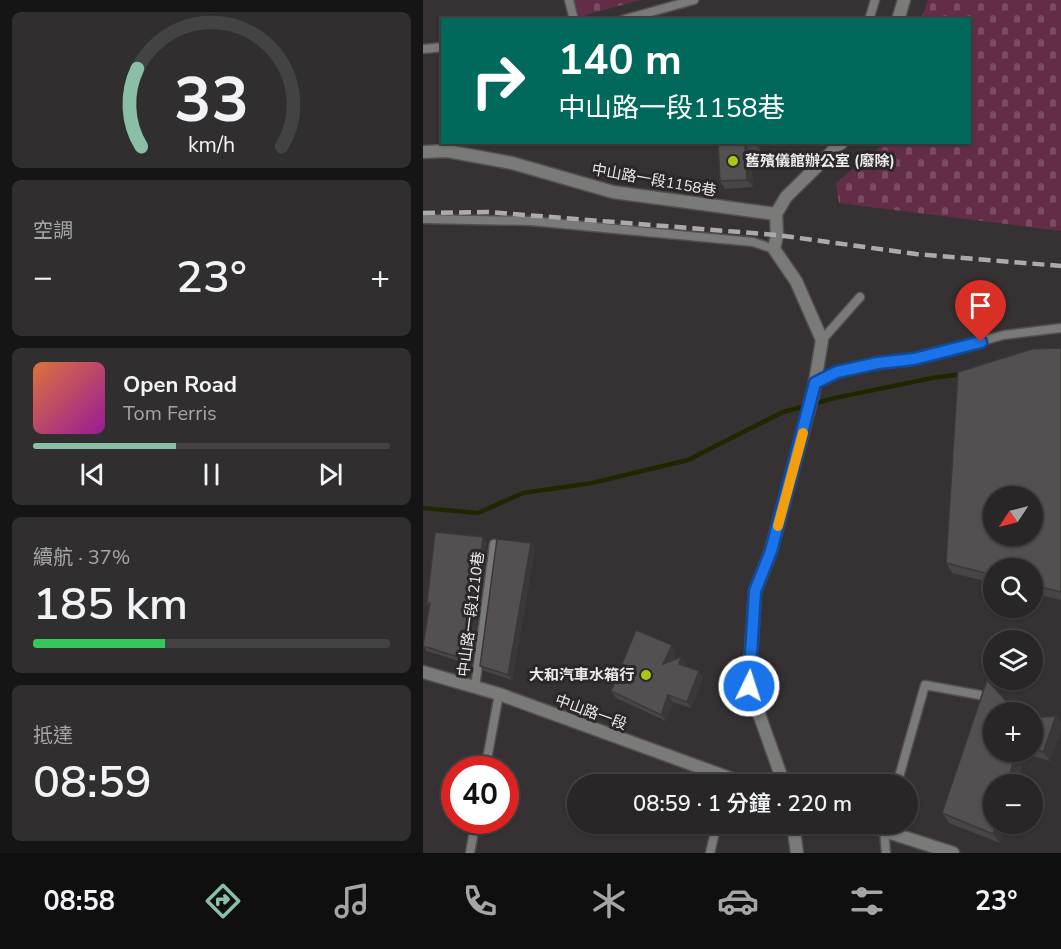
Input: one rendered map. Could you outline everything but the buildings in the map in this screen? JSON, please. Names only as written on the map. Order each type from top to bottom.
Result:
[{"type":"street","points":[[899,18],[904,0]]},
{"type":"street","points":[[780,774],[749,686],[755,591],[771,551],[813,397],[822,340],[796,281],[774,249],[777,235],[776,214],[786,197],[840,144]]},
{"type":"street","name":"中山路一段1158巷","points":[[423,152],[447,151],[512,163],[613,192],[776,214]]},
{"type":"street","name":"中山路一段","points":[[423,672],[499,694],[709,774]]},
{"type":"street","points":[[794,834],[797,853]]},
{"type":"street","points":[[903,834],[953,853]]},
{"type":"lane","points":[[569,0],[574,18]]},
{"type":"lane","points":[[629,18],[694,0]]},
{"type":"lane","points":[[870,18],[875,0]]},
{"type":"lane","points":[[423,49],[441,47]]},
{"type":"lane","points":[[423,219],[530,221],[753,242],[774,249]]},
{"type":"lane","points":[[822,340],[860,297]]},
{"type":"lane","points":[[815,383],[837,372],[878,363],[914,359],[1004,335],[1061,328]]},
{"type":"lane","name":"中山路一段1210巷","points":[[475,687],[494,544]]},
{"type":"lane","points":[[900,774],[925,685],[980,695]]},
{"type":"lane","points":[[488,756],[499,694]]},
{"type":"lane","points":[[470,853],[473,834]]},
{"type":"lane","points":[[709,853],[714,834]]},
{"type":"lane","points":[[885,834],[886,853]]},
{"type":"green space","points":[[566,0],[640,0],[575,18],[571,18]]},
{"type":"green space","points":[[928,0],[1061,0],[1061,231],[839,203],[836,183],[884,144],[971,144],[971,18],[921,18]]},
{"type":"waterway","points":[[423,508],[478,513],[523,493],[592,483],[688,460],[783,412],[835,398],[962,374]]},
{"type":"railway","points":[[423,213],[488,212],[777,235],[916,254],[1061,266]]},
{"type":"slow traffic","points":[[778,526],[803,433]]},
{"type":"place","name":"舊殯儀館辦公室 (廢除)","points":[[733,161]]},
{"type":"place","name":"大和汽車水箱行","points":[[646,675]]},
{"type":"route","points":[[749,686],[755,591],[771,551],[815,383],[837,372],[878,363],[914,359],[981,342]]}]
